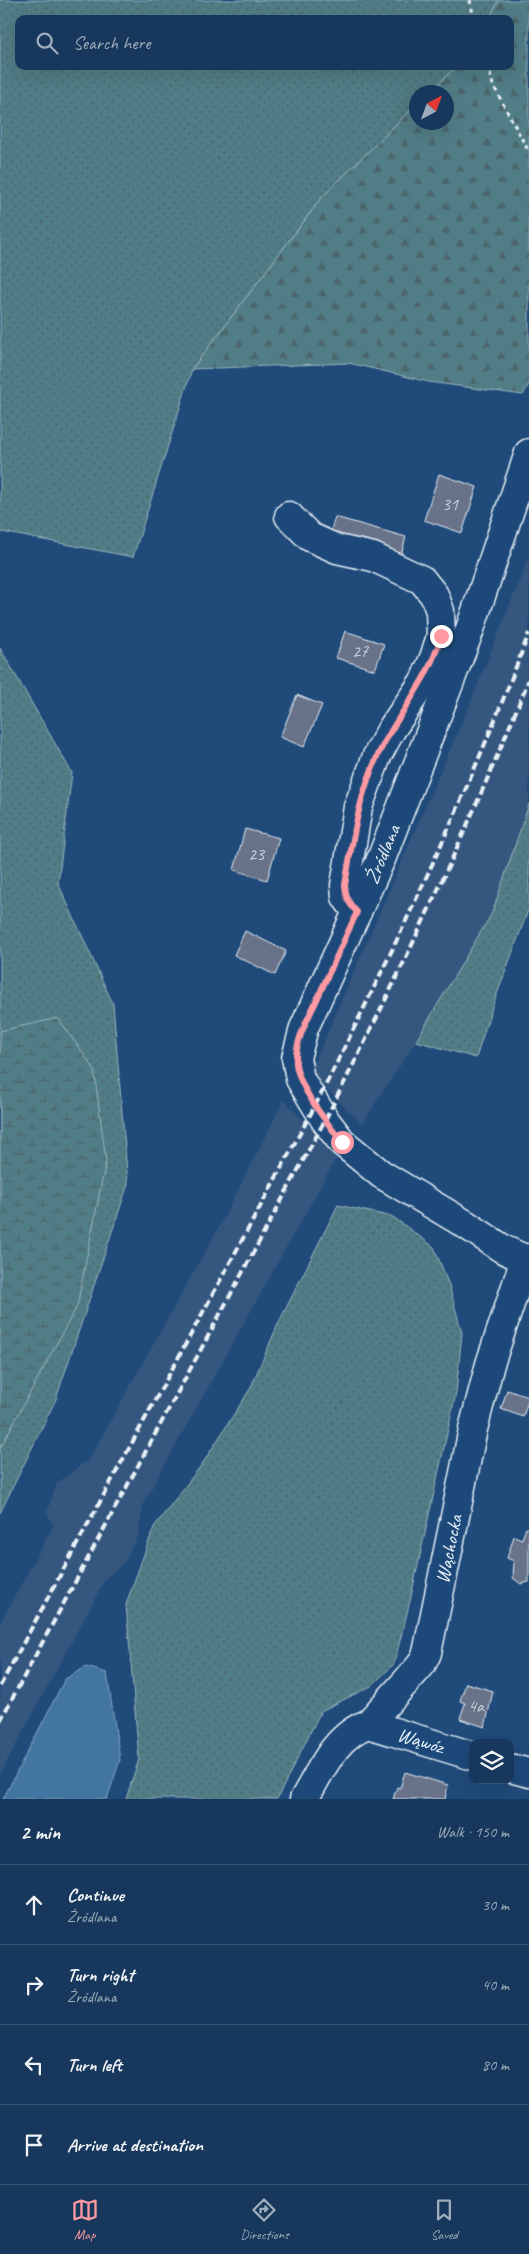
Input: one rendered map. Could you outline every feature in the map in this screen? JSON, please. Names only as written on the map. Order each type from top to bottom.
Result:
[{"type":"street","name":"Źródlana","points":[[527,1259],[502,1249],[466,1224],[380,1174],[342,1142],[325,1120],[300,1079],[296,1058],[304,1028],[382,857],[469,632],[529,454]]},
{"type":"street","points":[[289,516],[310,537],[337,549],[373,557],[422,580],[436,600],[441,620],[439,642],[427,673],[377,756],[358,808],[345,885],[349,904],[357,912]]},
{"type":"street","points":[[441,620],[469,632]]},
{"type":"street","name":"Wąchocka","points":[[304,1799],[334,1749],[344,1737],[368,1724],[421,1665],[427,1653],[473,1429],[490,1364],[527,1259]]},
{"type":"street","name":"Wąwóz","points":[[368,1724],[469,1755]]},
{"type":"street","points":[[514,1769],[529,1773]]},
{"type":"path","points":[[470,0],[473,15]]},
{"type":"path","points":[[489,70],[493,85],[529,152]]},
{"type":"shaded area","points":[[529,557],[529,804],[492,913],[416,1041],[362,1124],[310,1073],[471,701]]},
{"type":"shaded area","points":[[284,1100],[338,1155],[144,1502],[138,1536],[124,1563],[106,1578],[0,1775],[0,1623],[53,1526],[47,1512],[57,1483],[89,1459],[221,1223]]},
{"type":"shaded area","points":[[86,1667],[107,1673],[120,1760],[107,1799],[3,1799],[65,1679]]},
{"type":"green space","points":[[0,0],[499,0],[491,15],[15,15],[15,70],[453,70],[437,85],[409,85],[409,112],[323,196],[192,369],[133,557],[2,532],[0,537]]},
{"type":"green space","points":[[499,0],[529,0],[529,384],[523,395],[429,382],[349,363],[192,369],[323,196],[409,112],[409,130],[454,130],[454,85],[437,85],[453,70],[514,70],[514,15],[491,15]]},
{"type":"green space","points":[[0,648],[72,773],[58,883],[113,1004],[128,1184],[56,1399],[0,1513]]},
{"type":"green space","points":[[529,804],[529,908],[490,1013],[476,1058],[416,1041],[492,913]]},
{"type":"green space","points":[[58,1018],[94,1069],[106,1161],[77,1306],[0,1448],[0,1031]]},
{"type":"green space","points":[[338,1205],[393,1217],[434,1247],[449,1285],[462,1333],[456,1393],[410,1601],[394,1664],[371,1686],[321,1711],[277,1799],[126,1799],[139,1759],[126,1604],[154,1527],[203,1463],[250,1389],[278,1324]]},
{"type":"building","points":[[439,474],[477,487],[462,533],[424,520]]},
{"type":"building","points":[[335,517],[406,537],[401,555],[329,536]]},
{"type":"building","points":[[345,631],[384,644],[375,670],[336,658]]},
{"type":"building","points":[[297,695],[322,705],[304,747],[280,737]]},
{"type":"building","points":[[245,829],[279,838],[267,880],[234,870]]},
{"type":"building","points":[[245,931],[286,951],[275,975],[234,955]]},
{"type":"building","points":[[507,1390],[529,1397],[523,1417],[501,1409]]},
{"type":"building","points":[[526,1528],[529,1529],[529,1582],[521,1584],[513,1578],[514,1561],[507,1558],[514,1536],[522,1539]]},
{"type":"building","points":[[466,1683],[493,1691],[485,1727],[460,1719],[465,1703],[460,1701]]},
{"type":"building","points":[[405,1772],[448,1785],[445,1799],[393,1799],[397,1787],[400,1788]]},
{"type":"railway","points":[[0,1686],[316,1104],[429,871],[481,753],[529,633]]},
{"type":"railway","points":[[0,1721],[353,1066],[457,847],[529,679]]},
{"type":"route","points":[[342,1142],[325,1120],[300,1079],[296,1058],[304,1028],[357,912],[349,904],[345,885],[358,808],[377,756],[391,730],[424,681],[441,636]]}]
